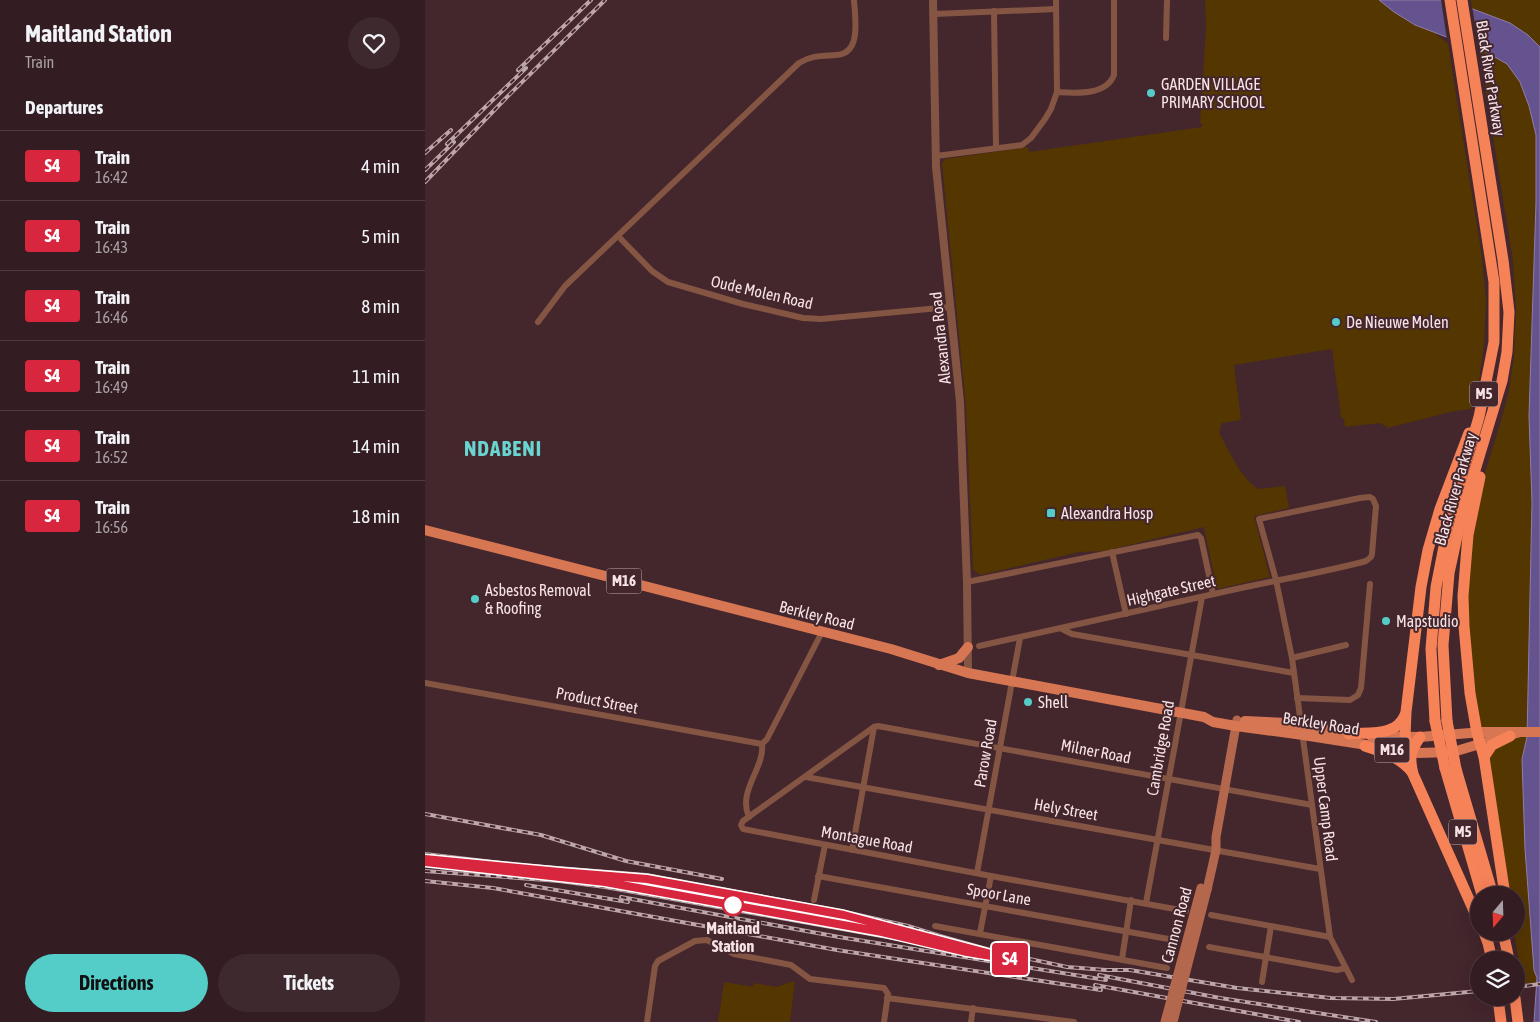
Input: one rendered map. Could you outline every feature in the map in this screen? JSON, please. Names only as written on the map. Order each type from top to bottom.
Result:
[{"type":"highway","name":"Black River Parkway","points":[[1450,0],[1493,282],[1494,342],[1479,417],[1450,516],[1437,587],[1431,650],[1450,768],[1480,886]]},
{"type":"highway","name":"Black River Parkway","points":[[1441,721],[1443,645],[1449,573],[1462,513],[1502,382],[1507,352],[1509,312],[1503,260],[1463,0]]},
{"type":"highway","points":[[1502,382],[1503,398],[1481,473],[1468,535],[1463,596],[1466,654],[1504,886]]},
{"type":"highway","points":[[1411,753],[1405,737],[1405,712],[1421,587],[1428,550],[1440,509],[1466,437],[1479,417]]},
{"type":"highway","points":[[1349,734],[1392,730],[1402,721],[1405,712]]},
{"type":"highway","points":[[1484,757],[1492,746],[1518,734]]},
{"type":"highway","points":[[1420,737],[1411,753],[1410,762],[1413,774],[1470,902]]},
{"type":"highway","points":[[1365,746],[1395,757],[1406,764],[1413,774]]},
{"type":"highway","name":"Black River Parkway","points":[[1450,768],[1490,886]]},
{"type":"highway","points":[[1499,1006],[1501,1022]]},
{"type":"highway","points":[[1506,1006],[1507,1022]]},
{"type":"highway","points":[[1516,1006],[1518,1022]]},
{"type":"main road","name":"Berkley Road","points":[[425,530],[891,649],[968,673],[1181,713],[1204,717],[1215,716],[1236,723],[1375,737],[1479,738],[1540,732]]},
{"type":"main road","points":[[938,665],[959,658],[967,647]]},
{"type":"main road","name":"Cannon Road","points":[[1173,1022],[1216,837],[1236,723]]},
{"type":"main road","name":"Berkley Road","points":[[1302,730],[1365,746],[1411,753],[1444,754],[1461,751],[1479,738]]},
{"type":"main road","name":"Cannon Road","points":[[1165,1022],[1204,889]]},
{"type":"street","points":[[538,322],[565,286],[799,63],[819,55],[846,53],[852,48],[855,36],[854,0]]},
{"type":"street","name":"Alexandra Road","points":[[933,0],[936,156],[961,402],[968,673]]},
{"type":"street","points":[[936,156],[1022,145],[1027,142],[1051,109],[1057,92],[1056,0]]},
{"type":"street","points":[[1057,92],[1089,92],[1112,79],[1114,75],[1114,0]]},
{"type":"street","points":[[1166,38],[1167,0]]},
{"type":"street","points":[[933,14],[1056,9]]},
{"type":"street","points":[[994,11],[997,148]]},
{"type":"street","name":"Oude Molen Road","points":[[618,236],[652,271],[668,282],[743,304],[803,318],[821,319],[950,307]]},
{"type":"street","name":"Upper Camp Road","points":[[1352,980],[1330,937],[1292,658],[1276,580],[1259,519],[1370,497],[1376,506],[1372,554],[1369,559]]},
{"type":"street","points":[[967,582],[1198,535],[1201,538],[1213,594]]},
{"type":"street","points":[[1111,552],[1125,614]]},
{"type":"street","name":"Highgate Street","points":[[979,646],[1369,559]]},
{"type":"street","points":[[1297,698],[1350,700],[1358,695],[1361,688],[1370,584]]},
{"type":"street","name":"Cambridge Road","points":[[1146,903],[1202,597]]},
{"type":"street","points":[[1062,628],[1072,634],[1294,673]]},
{"type":"street","points":[[822,632],[763,744],[745,803],[749,817],[874,728]]},
{"type":"street","name":"Parow Road","points":[[977,873],[1019,638]]},
{"type":"street","points":[[1292,658],[1346,645]]},
{"type":"street","name":"Product Street","points":[[425,682],[763,744]]},
{"type":"street","name":"Milner Road","points":[[874,728],[878,726],[1000,747],[1312,805]]},
{"type":"street","points":[[852,850],[874,728]]},
{"type":"street","name":"Hely Street","points":[[806,777],[1320,868]]},
{"type":"street","name":"Montague Road","points":[[749,817],[741,825],[743,829],[1186,911]]},
{"type":"street","points":[[813,900],[825,845]]},
{"type":"street","name":"Spoor Lane","points":[[819,876],[1174,940]]},
{"type":"street","points":[[980,933],[991,876]]},
{"type":"street","points":[[1122,959],[1131,900]]},
{"type":"street","points":[[1211,915],[1330,937]]},
{"type":"street","points":[[935,926],[1167,968]]},
{"type":"street","points":[[1262,982],[1271,926]]},
{"type":"street","points":[[647,1022],[657,962],[695,941],[707,940],[734,954],[791,965],[810,979],[884,988],[888,992],[884,1022]]},
{"type":"street","points":[[1209,946],[1337,970],[1346,968]]},
{"type":"street","points":[[887,998],[973,1008],[1025,1019],[1074,1022]]},
{"type":"street","points":[[971,1022],[973,1008]]},
{"type":"shaded area","points":[[1205,0],[1379,0],[1415,25],[1434,32],[1448,44],[1482,258],[1486,301],[1484,344],[1479,380],[1471,409],[1450,412],[1388,428],[1380,423],[1345,427],[1344,419],[1341,417],[1332,349],[1234,365],[1241,420],[1222,423],[1219,432],[1235,463],[1246,478],[1258,489],[1285,486],[1289,508],[1254,516],[1270,577],[1217,589],[1204,527],[1104,551],[1079,552],[980,575],[973,569],[966,406],[942,163],[945,159],[1028,147],[1029,152],[1202,127],[1200,123],[1206,28]]},
{"type":"shaded area","points":[[1379,0],[1449,0],[1510,23],[1528,35],[1540,47],[1540,1022],[1534,1022],[1537,978],[1534,970],[1525,849],[1522,759],[1527,737],[1532,503],[1529,416],[1536,202],[1536,135],[1529,106],[1520,82],[1507,64],[1486,52],[1415,25]]},
{"type":"shaded area","points":[[1471,0],[1540,0],[1540,982],[1525,984],[1525,951],[1517,951],[1515,941],[1525,941],[1525,886],[1507,886],[1473,675],[1467,597],[1470,557],[1477,510],[1485,473],[1509,391],[1514,357],[1516,309],[1513,261]]},
{"type":"shaded area","points":[[724,982],[753,987],[754,983],[777,987],[795,982],[790,1022],[718,1022]]},
{"type":"pier","points":[[1441,0],[1456,0],[1472,6],[1480,52],[1447,40]]},
{"type":"railway","points":[[518,70],[591,0]]},
{"type":"railway","points":[[425,182],[605,0]]},
{"type":"railway","points":[[447,144],[526,68]]},
{"type":"railway","points":[[425,153],[451,130]]},
{"type":"railway","points":[[425,170],[454,142]]},
{"type":"railway","points":[[425,814],[541,835],[626,861],[722,879]]},
{"type":"railway","points":[[425,854],[519,865],[646,875],[845,912],[908,926],[997,952],[1067,967],[1130,970],[1237,988],[1331,998],[1393,999],[1470,992]]},
{"type":"railway","points":[[425,862],[472,867]]},
{"type":"railway","points":[[425,871],[559,881],[605,887],[983,954]]},
{"type":"railway","points":[[425,881],[493,888],[837,950],[1101,990]]},
{"type":"railway","points":[[526,885],[628,902]]},
{"type":"railway","points":[[621,897],[839,937],[1106,980]]},
{"type":"railway","points":[[1099,975],[1220,998],[1376,1022]]},
{"type":"railway","points":[[1525,986],[1540,984]]},
{"type":"railway","points":[[1095,985],[1299,1022]]},
{"type":"train","name":"S4","points":[[425,859],[647,879],[844,915],[1010,959],[967,952],[882,932],[605,882],[425,862]]},
{"type":"place","name":"GARDEN VILLAGE PRIMARY SCHOOL","points":[[1151,93]]},
{"type":"place","name":"De Nieuwe Molen","points":[[1336,322]]},
{"type":"place","name":"Alexandra Hosp","points":[[1051,513]]},
{"type":"place","name":"Asbestos Removal & Roofing","points":[[475,599]]},
{"type":"place","name":"Mapstudio","points":[[1386,621]]},
{"type":"place","name":"Shell","points":[[1028,702]]},
{"type":"place","name":"Maitland Station","points":[[733,905]]},
{"type":"district","name":"NDABENI","points":[[503,449]]}]
